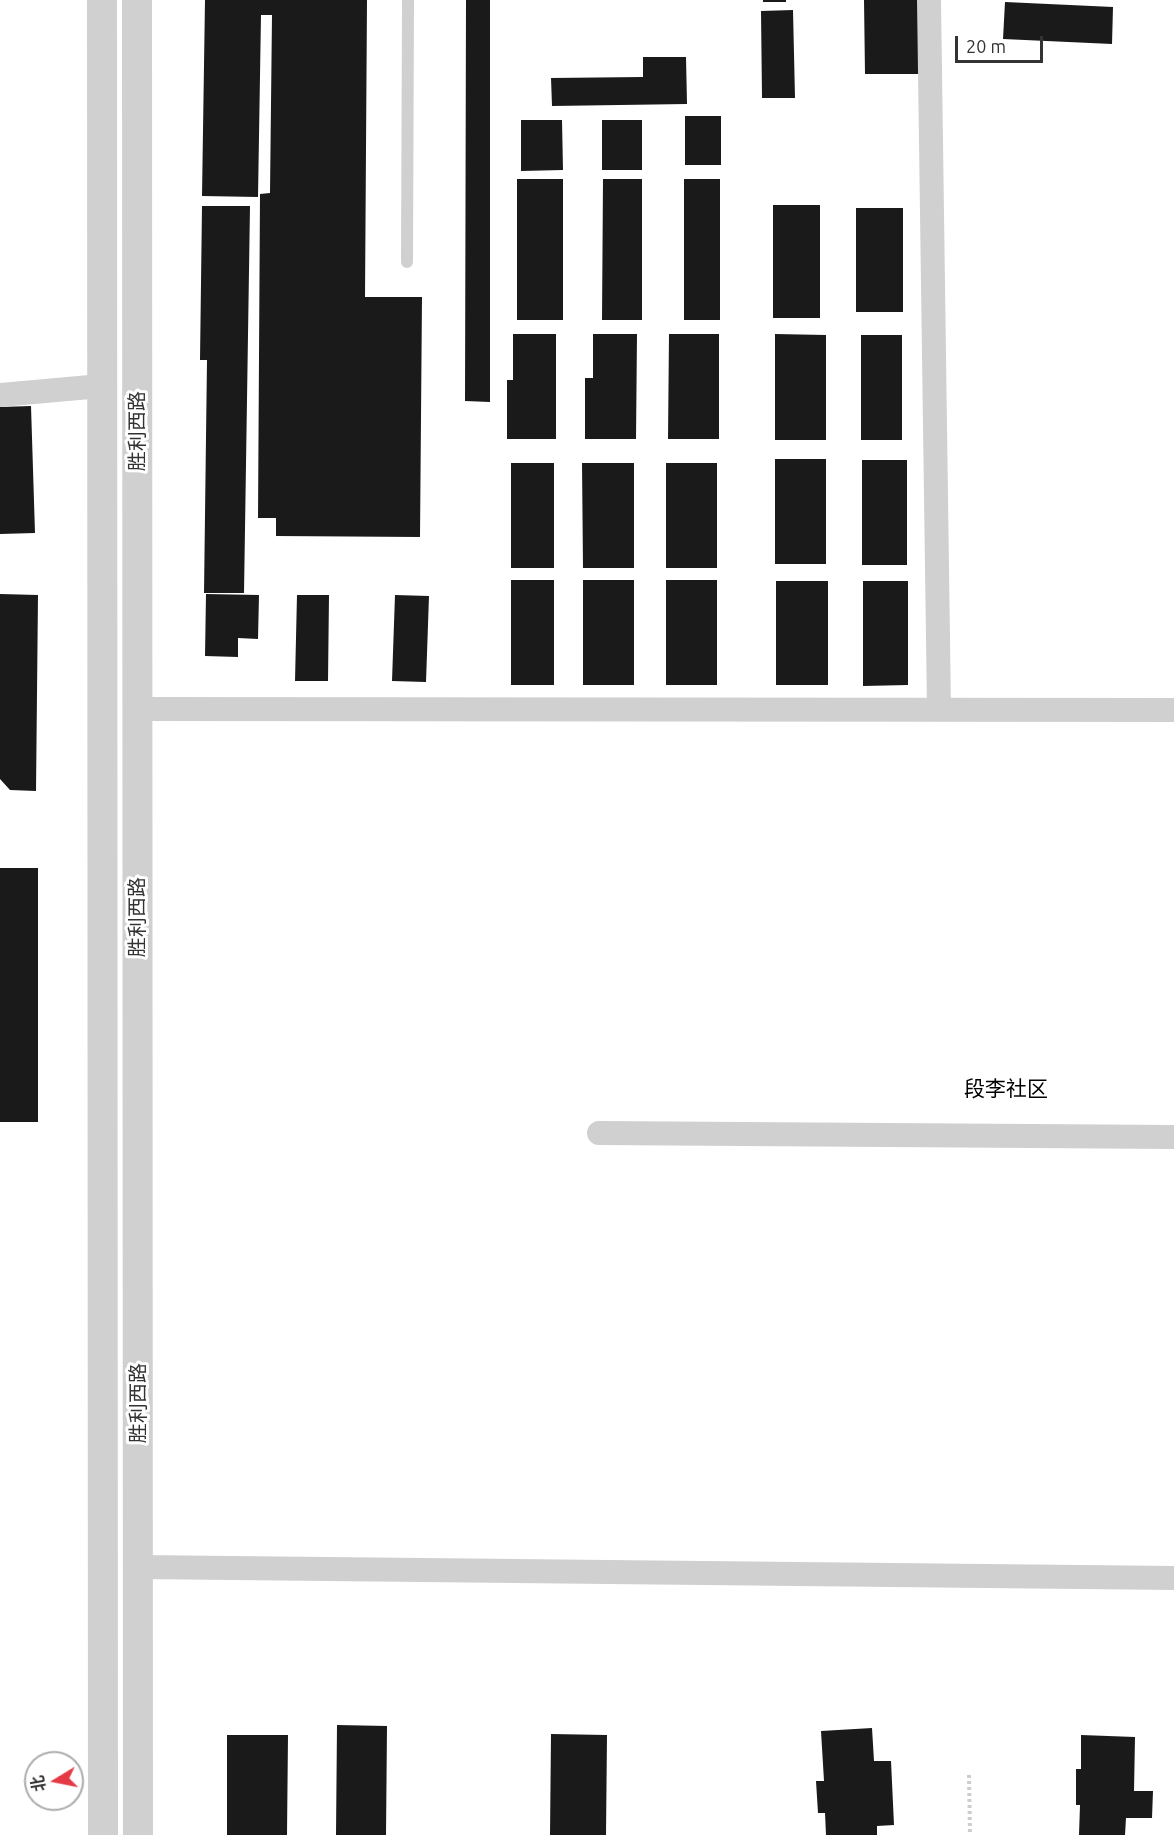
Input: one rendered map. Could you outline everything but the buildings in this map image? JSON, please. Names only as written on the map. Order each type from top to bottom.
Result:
[{"type":"street","name":"胜利西路","points":[[102,0],[103,1835]]},
{"type":"street","name":"胜利西路","points":[[137,0],[138,1835]]},
{"type":"street","points":[[929,0],[939,710]]},
{"type":"street","points":[[0,395],[101,386]]},
{"type":"street","points":[[137,709],[1174,710]]},
{"type":"street","points":[[598,1133],[1174,1137]]},
{"type":"street","points":[[138,1567],[1174,1578]]},
{"type":"lane","points":[[407,261],[408,0]]},
{"type":"path","points":[[969,1775],[970,1835]]},
{"type":"district","name":"段李社区","points":[[1006,1089]]}]
